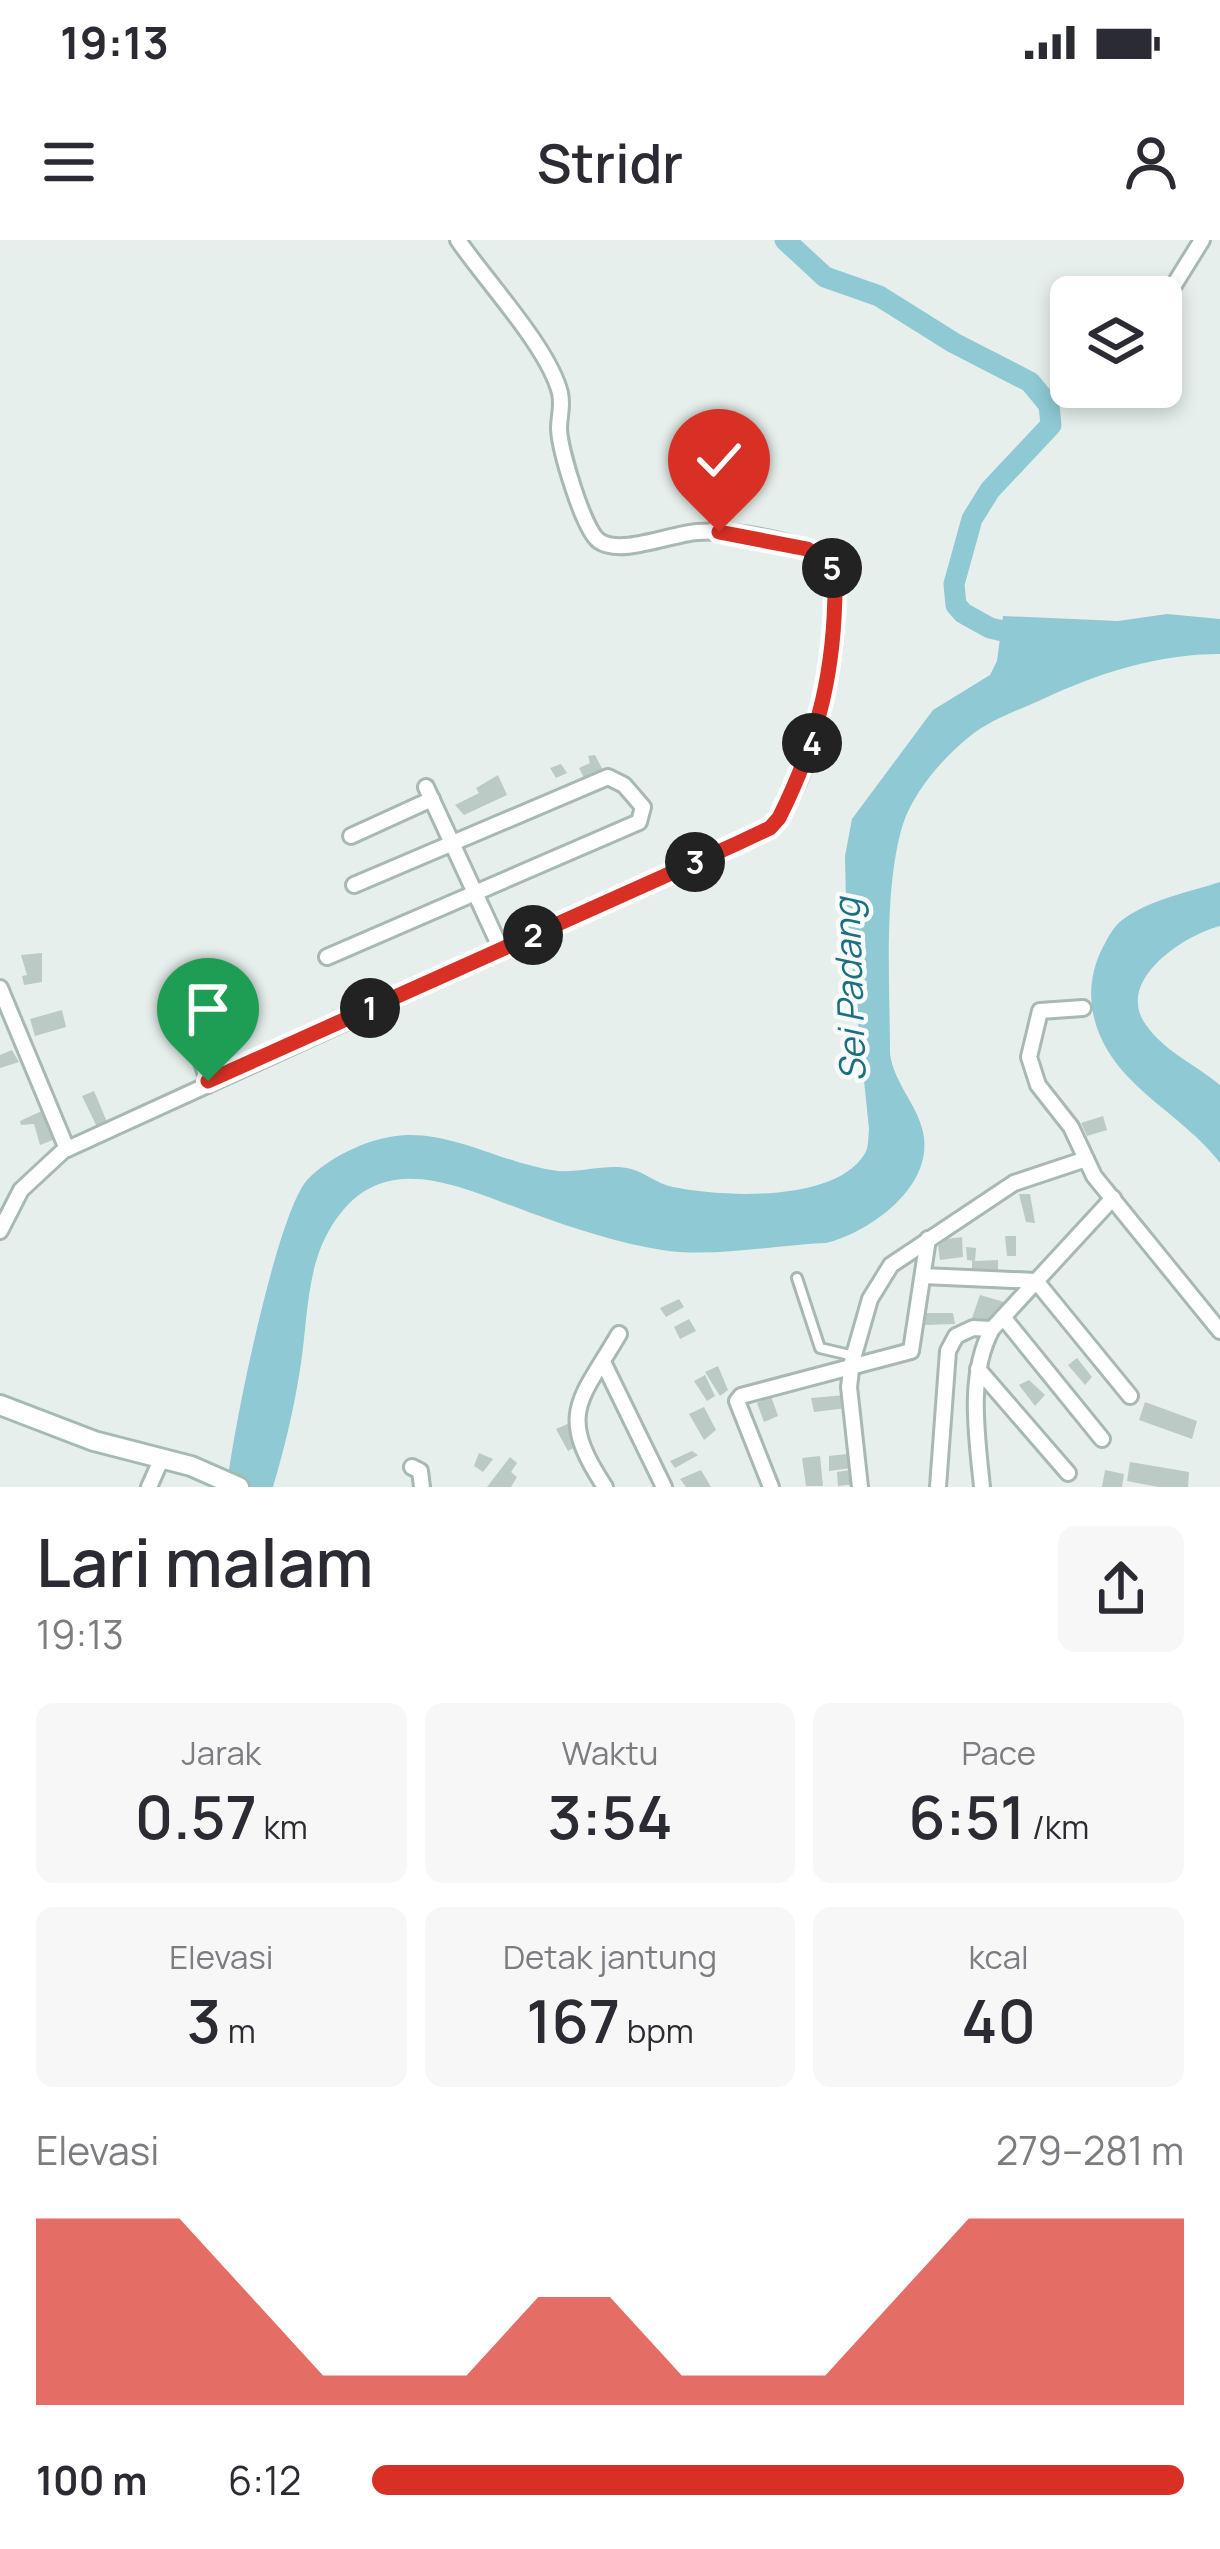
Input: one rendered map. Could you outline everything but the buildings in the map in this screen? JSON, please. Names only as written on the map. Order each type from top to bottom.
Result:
[{"type":"main road","points":[[3,1412],[94,1442],[191,1466],[239,1487]]},
{"type":"street","points":[[0,1231],[21,1190],[67,1149],[736,844],[770,828],[779,818],[817,729],[831,671],[835,577],[830,562],[807,549],[740,534],[697,532],[620,548],[598,540],[586,523],[566,458],[559,430],[562,406],[551,370],[458,240]]},
{"type":"street","points":[[1180,276],[1202,240]]},
{"type":"street","points":[[327,957],[639,822],[643,807],[624,785],[608,778],[354,885]]},
{"type":"street","points":[[350,836],[429,793],[501,949]]},
{"type":"street","points":[[178,987],[208,1081]]},
{"type":"street","points":[[0,988],[67,1149]]},
{"type":"street","points":[[1083,1008],[1040,1011],[1029,1064],[1113,1198],[1220,1331]]},
{"type":"street","points":[[860,1487],[850,1387],[853,1363],[870,1299],[891,1265],[1014,1183],[1086,1159]]},
{"type":"street","points":[[982,1487],[978,1369],[992,1329],[1113,1198]]},
{"type":"street","points":[[771,1487],[737,1401],[853,1363],[911,1351],[928,1239]]},
{"type":"street","points":[[923,1276],[1036,1281],[1130,1396]]},
{"type":"street","points":[[1004,1317],[1102,1439]]},
{"type":"street","points":[[938,1487],[948,1351],[956,1336],[973,1328],[992,1329]]},
{"type":"street","points":[[605,1487],[584,1455],[576,1412],[584,1389],[620,1334]]},
{"type":"street","points":[[603,1362],[664,1487]]},
{"type":"street","points":[[978,1369],[1068,1473]]},
{"type":"street","points":[[149,1487],[160,1460]]},
{"type":"street","points":[[412,1467],[423,1477],[422,1487]]},
{"type":"lane","points":[[797,1278],[820,1348],[853,1363]]},
{"type":"water","points":[[1167,614],[1220,619],[1220,654],[1129,667],[995,720],[949,755],[908,812],[897,850],[890,907],[890,1054],[920,1122],[924,1152],[919,1171],[896,1204],[861,1229],[826,1243],[681,1252],[596,1235],[445,1183],[391,1181],[367,1190],[345,1208],[319,1252],[296,1394],[273,1487],[227,1487],[247,1375],[283,1233],[308,1179],[341,1155],[381,1139],[426,1136],[539,1168],[622,1167],[673,1187],[746,1194],[803,1189],[849,1171],[866,1152],[869,1129],[846,903],[845,856],[852,819],[933,710],[990,675],[997,661],[1003,616],[1118,621]]},
{"type":"water","points":[[1220,882],[1220,926],[1189,939],[1158,962],[1139,992],[1139,1008],[1162,1043],[1220,1085],[1220,1163],[1119,1067],[1100,1035],[1091,1001],[1096,965],[1121,921],[1159,901]]},
{"type":"waterway","points":[[785,240],[825,277],[879,296],[954,343],[1030,382],[1049,405],[1051,425],[990,490],[972,519],[954,584],[956,605],[963,613],[990,628],[1029,637]]},
{"type":"route","points":[[208,1081],[770,828],[789,799],[817,729],[831,671],[835,577],[830,562],[807,549],[719,532]]},
{"type":"water label","name":"Sei Padang","points":[[849,990]]}]
